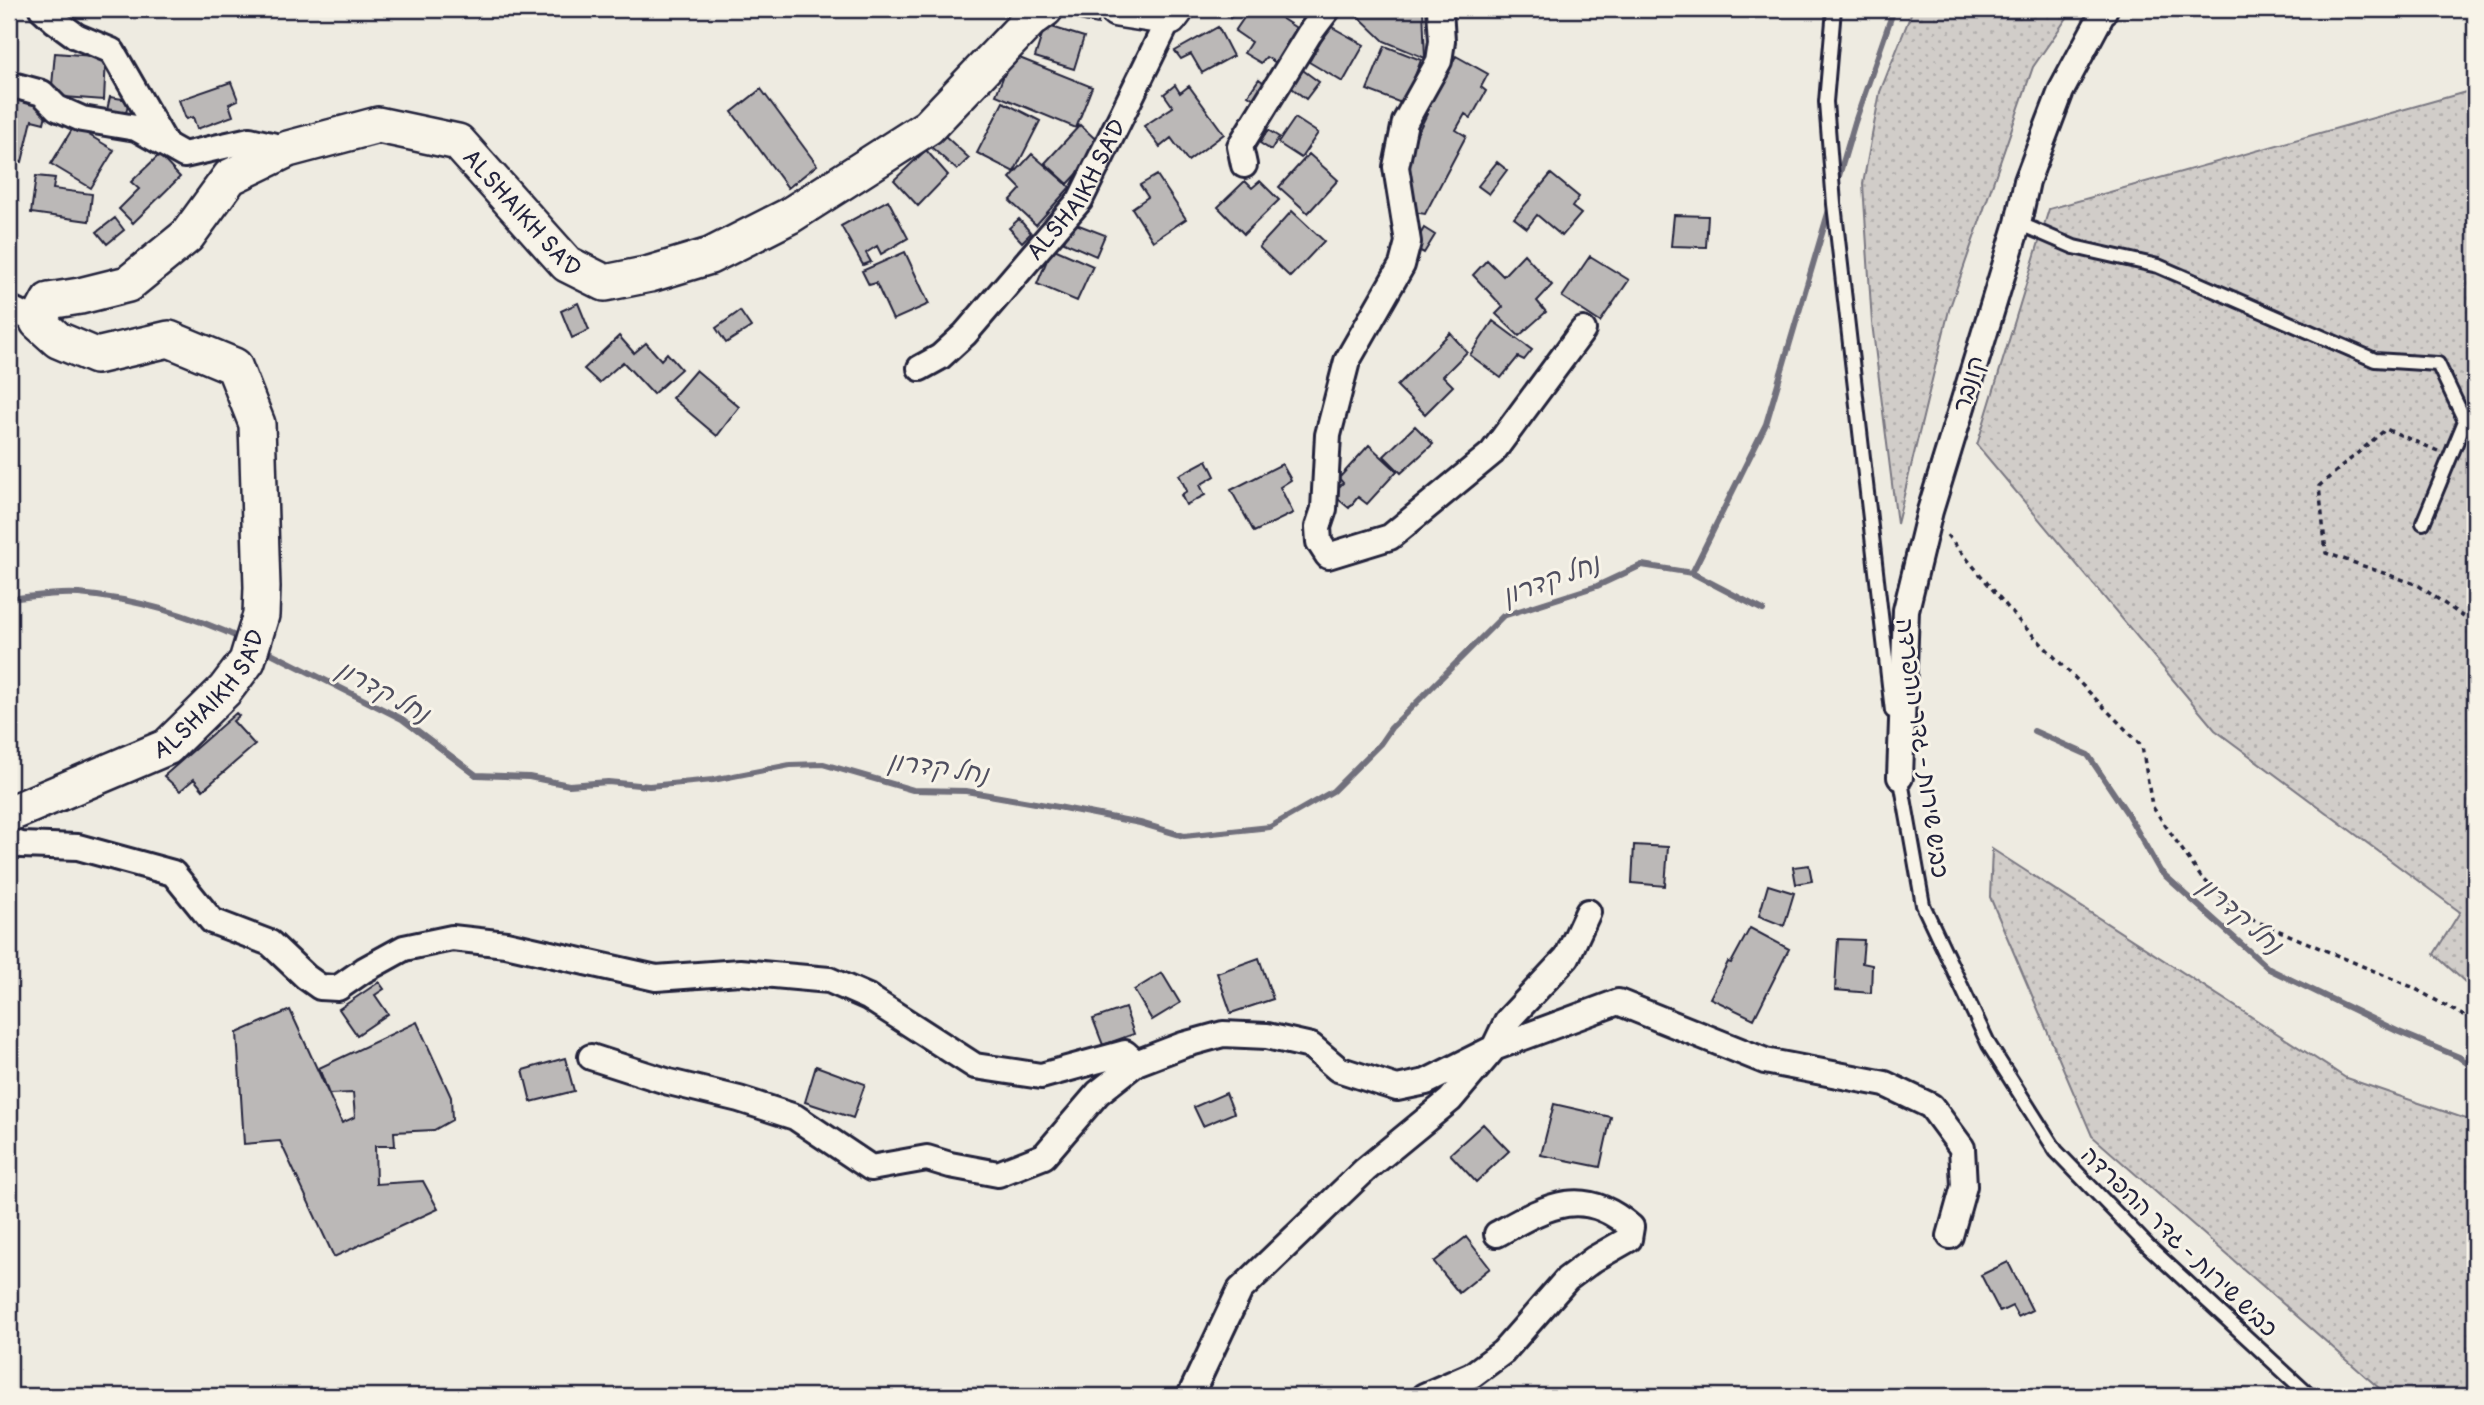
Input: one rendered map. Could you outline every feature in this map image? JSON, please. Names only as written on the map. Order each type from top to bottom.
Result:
[{"type":"street","points":[[42,9],[76,36],[112,51],[165,144]]},
{"type":"street","name":"ALSHAIKH SA'D","points":[[9,814],[167,747],[225,690],[247,661],[261,615],[262,587],[257,424],[234,366],[169,339],[96,356],[58,340],[23,315],[49,301],[128,284],[187,236],[230,177],[288,149],[378,125],[458,142],[510,204],[568,264],[605,283],[650,274],[710,256],[789,216],[928,127],[1030,20],[1045,9]]},
{"type":"street","name":"ALSHAIKH SA'D","points":[[920,368],[940,357],[965,334],[1080,200],[1173,13],[1117,9]]},
{"type":"street","points":[[1244,165],[1240,146],[1309,34],[1328,9]]},
{"type":"street","points":[[1440,9],[1442,41],[1439,61],[1405,122],[1396,167],[1408,242],[1402,265],[1348,361],[1328,435],[1324,509],[1318,527],[1319,542],[1328,556],[1390,537],[1492,453],[1583,330]]},
{"type":"street","name":"קונבר","points":[[1900,776],[1906,610],[1930,511],[2018,223],[2027,181],[2061,91],[2105,9]]},
{"type":"street","points":[[9,84],[41,93],[57,107],[82,119],[136,128],[184,155],[250,140],[288,149]]},
{"type":"street","points":[[9,841],[21,845],[78,846],[173,873],[212,921],[270,943],[320,987],[338,988],[404,948],[452,938],[506,944],[656,978],[740,972],[829,980],[868,997],[975,1066],[1041,1076],[1125,1053],[1136,1063]]},
{"type":"street","points":[[1190,1396],[1240,1290],[1365,1170],[1450,1100],[1494,1048],[1507,1021],[1567,957],[1588,912]]},
{"type":"street","points":[[592,1057],[669,1082],[739,1098],[795,1116],[871,1168],[927,1158],[998,1174],[1044,1156],[1098,1093],[1136,1063],[1223,1034],[1267,1036],[1311,1046],[1338,1069],[1397,1088],[1426,1082],[1494,1048],[1618,1002],[1765,1061],[1885,1084],[1931,1106],[1962,1148],[1964,1186],[1950,1236]]},
{"type":"street","points":[[1424,1396],[1472,1375],[1503,1352],[1567,1279],[1594,1259],[1629,1239],[1631,1227],[1616,1214],[1592,1205],[1562,1203],[1541,1210],[1497,1234]]},
{"type":"lane","name":"כביש שירות - גדר ההפרדה","points":[[1833,9],[1826,102],[1834,204],[1900,776],[1923,905],[1989,1045],[2056,1152],[2149,1247],[2310,1396]]},
{"type":"lane","points":[[2018,223],[2074,247],[2158,265],[2375,360],[2438,365],[2465,421],[2423,523]]},
{"type":"path","points":[[2450,456],[2386,429],[2319,486],[2326,553],[2418,585],[2475,625]]},
{"type":"path","points":[[1930,511],[2020,622],[2142,747],[2152,806],[2202,877],[2244,916],[2412,987],[2475,1021]]},
{"type":"shaded area","points":[[1913,9],[2073,9],[2033,67],[1949,310],[1897,524],[1872,323],[1863,184],[1880,92]]},
{"type":"shaded area","points":[[2473,90],[2475,991],[2434,954],[2460,912],[2215,730],[1977,445],[2049,209]]},
{"type":"shaded area","points":[[1992,849],[2346,1078],[2475,1122],[2475,1396],[2388,1396],[2092,1136],[1990,897]]},
{"type":"building","points":[[1081,9],[1100,10],[1098,24],[1079,20]]},
{"type":"building","points":[[1220,9],[1239,9],[1230,18]]},
{"type":"building","points":[[1250,9],[1267,9],[1301,31],[1278,64],[1266,57],[1261,63],[1244,53],[1251,42],[1235,31]]},
{"type":"building","points":[[1291,9],[1318,9],[1311,21]]},
{"type":"building","points":[[1362,9],[1423,9],[1425,58],[1384,41],[1357,15]]},
{"type":"building","points":[[1045,25],[1084,37],[1074,69],[1035,57]]},
{"type":"building","points":[[1330,26],[1364,45],[1343,82],[1309,62]]},
{"type":"building","points":[[1218,27],[1233,56],[1202,73],[1191,54],[1181,59],[1175,51]]},
{"type":"building","points":[[1385,46],[1421,60],[1404,104],[1367,90]]},
{"type":"building","points":[[55,53],[106,57],[104,100],[51,96]]},
{"type":"building","points":[[1012,55],[1092,87],[1076,128],[996,95]]},
{"type":"building","points":[[1456,56],[1488,74],[1481,87],[1486,91],[1471,118],[1465,114],[1456,130],[1466,136],[1425,214],[1407,211],[1405,158],[1427,114],[1425,112]]},
{"type":"building","points":[[1300,68],[1319,82],[1306,99],[1288,85]]},
{"type":"building","points":[[1259,79],[1268,86],[1257,101],[1248,95]]},
{"type":"building","points":[[231,82],[238,100],[229,104],[233,116],[197,129],[193,117],[186,119],[179,100]]},
{"type":"building","points":[[1175,85],[1180,93],[1189,86],[1224,134],[1188,161],[1171,138],[1160,147],[1144,126],[1173,107],[1164,94]]},
{"type":"building","points":[[761,89],[817,165],[788,188],[732,112]]},
{"type":"building","points":[[9,92],[49,101],[44,123],[32,120],[22,162],[9,159]]},
{"type":"building","points":[[110,97],[129,100],[126,113],[107,110]]},
{"type":"building","points":[[1003,102],[1040,121],[1014,172],[977,153]]},
{"type":"building","points":[[1295,118],[1318,133],[1301,158],[1278,143]]},
{"type":"building","points":[[1080,125],[1103,146],[1068,184],[1045,163]]},
{"type":"building","points":[[74,126],[114,150],[91,188],[51,164]]},
{"type":"building","points":[[1268,130],[1279,137],[1271,150],[1260,143]]},
{"type":"building","points":[[943,134],[969,158],[957,170],[931,147]]},
{"type":"building","points":[[926,150],[948,175],[918,206],[894,180]]},
{"type":"building","points":[[1032,154],[1070,187],[1036,225],[1010,201],[1021,189],[1010,178]]},
{"type":"building","points":[[1309,154],[1338,180],[1308,213],[1279,187]]},
{"type":"building","points":[[159,155],[180,177],[133,223],[119,209],[139,189],[131,182]]},
{"type":"building","points":[[1497,162],[1507,170],[1489,194],[1478,186]]},
{"type":"building","points":[[1551,174],[1579,197],[1572,207],[1581,214],[1562,236],[1537,215],[1527,228],[1514,218]]},
{"type":"building","points":[[1157,175],[1186,219],[1153,241],[1132,208],[1148,197],[1140,185]]},
{"type":"building","points":[[36,176],[55,178],[53,189],[92,194],[89,221],[31,213]]},
{"type":"building","points":[[1245,181],[1252,188],[1260,181],[1279,200],[1244,234],[1218,207]]},
{"type":"building","points":[[888,200],[908,238],[881,254],[877,246],[866,253],[871,262],[863,265],[841,226]]},
{"type":"building","points":[[1292,211],[1324,241],[1290,277],[1259,247]]},
{"type":"building","points":[[1674,215],[1708,216],[1706,247],[1671,246]]},
{"type":"building","points":[[115,218],[124,230],[107,244],[97,232]]},
{"type":"building","points":[[1019,219],[1031,233],[1022,242],[1009,228]]},
{"type":"building","points":[[1071,222],[1105,235],[1096,256],[1064,242]]},
{"type":"building","points":[[1424,228],[1435,235],[1424,253],[1413,247]]},
{"type":"building","points":[[1052,248],[1093,266],[1077,301],[1037,284]]},
{"type":"building","points":[[905,252],[929,304],[893,320],[876,283],[869,285],[862,271]]},
{"type":"building","points":[[1524,254],[1552,285],[1537,301],[1546,312],[1519,336],[1496,314],[1503,307],[1473,275],[1487,260],[1503,276]]},
{"type":"building","points":[[1590,256],[1629,280],[1600,322],[1562,297]]},
{"type":"building","points":[[578,303],[589,330],[572,338],[561,311]]},
{"type":"building","points":[[740,311],[751,327],[726,343],[716,328]]},
{"type":"building","points":[[1493,321],[1532,350],[1524,360],[1518,357],[1501,378],[1470,355]]},
{"type":"building","points":[[1450,333],[1467,352],[1443,376],[1453,386],[1425,414],[1397,386]]},
{"type":"building","points":[[619,336],[634,353],[646,343],[661,360],[667,353],[681,369],[653,394],[623,362],[599,383],[584,369]]},
{"type":"building","points":[[696,370],[739,407],[717,436],[672,398]]},
{"type":"building","points":[[1415,426],[1433,444],[1401,473],[1384,456]]},
{"type":"building","points":[[1369,445],[1397,471],[1367,504],[1358,497],[1349,508],[1332,494],[1343,483],[1339,478]]},
{"type":"building","points":[[1207,460],[1215,476],[1200,485],[1205,495],[1186,505],[1181,495],[1187,491],[1179,475]]},
{"type":"building","points":[[1282,464],[1291,480],[1280,487],[1293,513],[1254,532],[1231,490]]},
{"type":"building","points":[[236,713],[239,716],[233,721],[255,745],[203,790],[194,779],[180,791],[164,776]]},
{"type":"building","points":[[1634,845],[1668,847],[1665,886],[1632,883]]},
{"type":"building","points":[[1809,865],[1812,881],[1796,884],[1793,867]]},
{"type":"building","points":[[1768,885],[1794,893],[1784,926],[1759,916]]},
{"type":"building","points":[[1750,928],[1789,949],[1754,1019],[1710,998],[1728,962],[1731,963]]},
{"type":"building","points":[[1838,939],[1864,940],[1862,963],[1872,965],[1871,993],[1835,990]]},
{"type":"building","points":[[1259,958],[1273,999],[1231,1013],[1217,973]]},
{"type":"building","points":[[1162,973],[1180,1003],[1152,1020],[1134,990]]},
{"type":"building","points":[[379,982],[384,989],[375,995],[388,1014],[357,1035],[339,1009]]},
{"type":"building","points":[[1125,1008],[1134,1034],[1103,1045],[1093,1019]]},
{"type":"building","points":[[290,1010],[342,1123],[355,1117],[353,1093],[329,1094],[319,1068],[417,1022],[451,1097],[452,1120],[434,1130],[394,1132],[395,1146],[375,1146],[376,1184],[423,1181],[438,1209],[334,1257],[280,1141],[244,1144],[237,1033]]},
{"type":"building","points":[[565,1058],[574,1091],[531,1102],[523,1070]]},
{"type":"building","points":[[816,1066],[865,1084],[853,1118],[805,1102]]},
{"type":"building","points":[[1226,1093],[1234,1113],[1203,1126],[1194,1107]]},
{"type":"building","points":[[1554,1104],[1611,1117],[1600,1167],[1541,1155]]},
{"type":"building","points":[[1483,1124],[1509,1151],[1476,1182],[1450,1154]]},
{"type":"building","points":[[1466,1237],[1490,1268],[1459,1293],[1434,1262]]},
{"type":"building","points":[[2008,1262],[2032,1310],[2018,1317],[2012,1306],[2000,1312],[1981,1275]]},
{"type":"waterway","points":[[1836,186],[1894,9]]},
{"type":"waterway","points":[[1692,573],[1766,424],[1831,203]]},
{"type":"waterway","name":"נחל קדרון","points":[[263,649],[402,719],[476,775],[529,777],[569,785],[608,782],[649,786],[713,780],[790,765],[823,764],[913,790],[966,791],[1140,823],[1184,836],[1270,827],[1333,791],[1380,744],[1391,728],[1503,616],[1597,586],[1642,565],[1692,573],[1763,610]]},
{"type":"waterway","name":"נחל קדרון","points":[[9,599],[53,594],[101,596],[184,616],[244,640]]},
{"type":"waterway","name":"נחל קדרון","points":[[2034,731],[2088,755],[2127,813],[2160,871],[2269,969],[2399,1032],[2459,1057],[2475,1069]]}]
